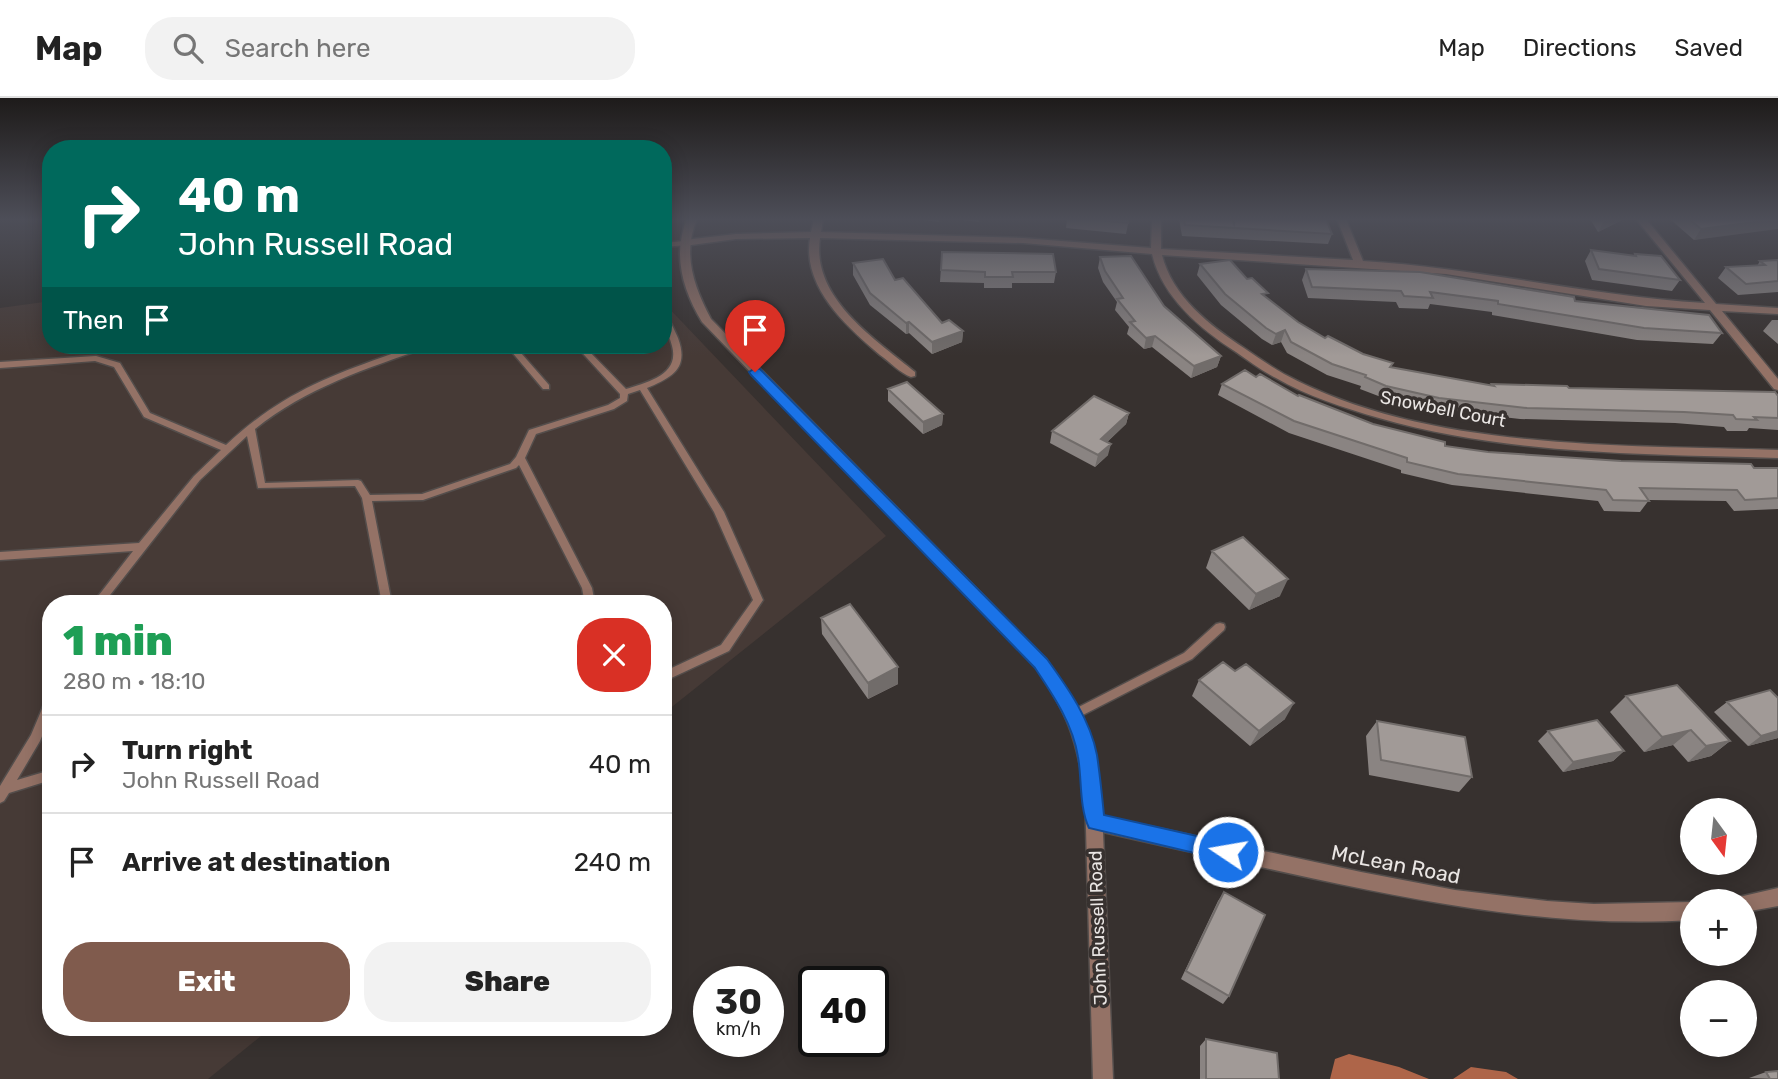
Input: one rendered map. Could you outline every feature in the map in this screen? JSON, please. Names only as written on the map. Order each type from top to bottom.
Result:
[{"type":"street","name":"John Russell Road","points":[[686,265],[694,299],[706,320],[1041,663],[1073,715],[1087,754],[1095,822],[1103,1079]]},
{"type":"street","points":[[814,265],[830,300],[849,323],[911,374]]},
{"type":"street","name":"Snowbell Court","points":[[1161,265],[1182,301],[1203,323],[1234,347],[1311,390],[1376,414],[1524,442],[1778,454]]},
{"type":"street","points":[[1378,265],[1446,271],[1576,293],[1715,309],[1778,311]]},
{"type":"street","points":[[1679,265],[1778,386]]},
{"type":"street","name":"McLean Road","points":[[1095,822],[1413,892],[1501,907],[1578,914],[1637,915],[1680,912]]},
{"type":"street","points":[[1757,901],[1778,897]]},
{"type":"lane","points":[[624,393],[662,380],[676,369],[680,354],[672,331]]},
{"type":"lane","points":[[104,595],[197,478],[250,428],[286,403],[331,380],[402,354]]},
{"type":"lane","points":[[518,354],[546,387]]},
{"type":"lane","points":[[367,498],[423,497],[513,466],[520,458],[532,432],[611,407],[624,399],[624,393],[587,354]]},
{"type":"lane","points":[[0,365],[96,359],[117,365],[147,415],[227,449]]},
{"type":"lane","points":[[642,387],[719,512],[758,600],[724,649],[672,673]]},
{"type":"lane","points":[[250,428],[261,486],[358,483],[367,498],[385,595]]},
{"type":"lane","points":[[520,458],[588,595]]},
{"type":"lane","points":[[0,556],[140,547]]},
{"type":"lane","points":[[1073,715],[1188,656],[1220,627]]},
{"type":"lane","points":[[4,793],[42,722]]},
{"type":"lane","points":[[4,793],[42,778]]},
{"type":"shaded area","points":[[42,302],[42,354],[672,354],[672,311],[886,536],[672,707],[672,595],[42,595],[42,1036],[261,1036],[208,1079],[0,1079],[0,308]]},
{"type":"shaded area","points":[[1349,1054],[1399,1067],[1429,1079],[1330,1079],[1335,1059]]},
{"type":"shaded area","points":[[1471,1067],[1506,1072],[1518,1079],[1453,1079]]},
{"type":"building","points":[[854,265],[886,265],[895,280],[903,278],[942,323],[949,320],[963,331],[932,342],[870,293]]},
{"type":"building","points":[[941,265],[1055,265],[1056,272],[1012,272],[1013,277],[985,277],[985,272],[941,270]]},
{"type":"building","points":[[1103,265],[1137,265],[1164,306],[1221,356],[1194,366],[1155,336],[1146,338],[1130,322],[1135,321],[1117,299],[1123,298]]},
{"type":"building","points":[[1201,265],[1234,265],[1247,279],[1252,278],[1268,293],[1262,294],[1298,322],[1325,338],[1328,336],[1363,354],[1393,363],[1390,367],[1494,386],[1492,384],[1775,392],[1778,396],[1778,418],[1754,417],[1757,420],[1736,419],[1733,415],[1684,412],[1527,408],[1439,398],[1386,386],[1365,377],[1366,375],[1332,364],[1291,342],[1285,330],[1276,334],[1266,328],[1225,294]]},
{"type":"building","points":[[1597,265],[1668,265],[1680,280],[1599,269]]},
{"type":"building","points":[[1778,265],[1778,281],[1746,284],[1726,267]]},
{"type":"building","points":[[1306,269],[1420,272],[1574,297],[1575,301],[1709,315],[1722,333],[1644,328],[1498,304],[1498,301],[1430,292],[1433,298],[1404,296],[1401,291],[1312,287]]},
{"type":"building","points":[[1245,370],[1256,377],[1260,374],[1298,396],[1373,424],[1445,442],[1445,446],[1488,452],[1621,461],[1751,464],[1754,468],[1778,468],[1778,498],[1745,500],[1737,490],[1640,488],[1649,501],[1613,500],[1606,490],[1458,474],[1407,462],[1407,458],[1294,421],[1222,384]]},
{"type":"building","points":[[907,382],[943,414],[923,422],[888,389]]},
{"type":"building","points":[[1094,396],[1129,413],[1101,439],[1111,444],[1098,455],[1052,431]]},
{"type":"building","points":[[1243,537],[1288,579],[1256,594],[1212,551]]},
{"type":"building","points":[[850,604],[898,667],[868,683],[821,618]]},
{"type":"building","points":[[1223,662],[1235,671],[1246,664],[1294,703],[1259,731],[1199,680]]},
{"type":"building","points":[[1677,685],[1730,741],[1706,746],[1691,730],[1662,737],[1626,696]]},
{"type":"building","points":[[1770,690],[1778,698],[1778,731],[1761,736],[1727,702]]},
{"type":"building","points":[[1597,720],[1624,751],[1573,762],[1548,731]]},
{"type":"building","points":[[1377,721],[1465,737],[1472,777],[1381,760]]},
{"type":"building","points":[[1224,892],[1265,915],[1229,996],[1186,971]]},
{"type":"building","points":[[1206,1039],[1277,1053],[1279,1079],[1206,1079]]},
{"type":"building","points":[[1778,1071],[1778,1079],[1770,1079],[1766,1072]]},
{"type":"route","points":[[755,372],[1041,663],[1062,693],[1079,726],[1087,754],[1095,822],[1228,852]]}]
